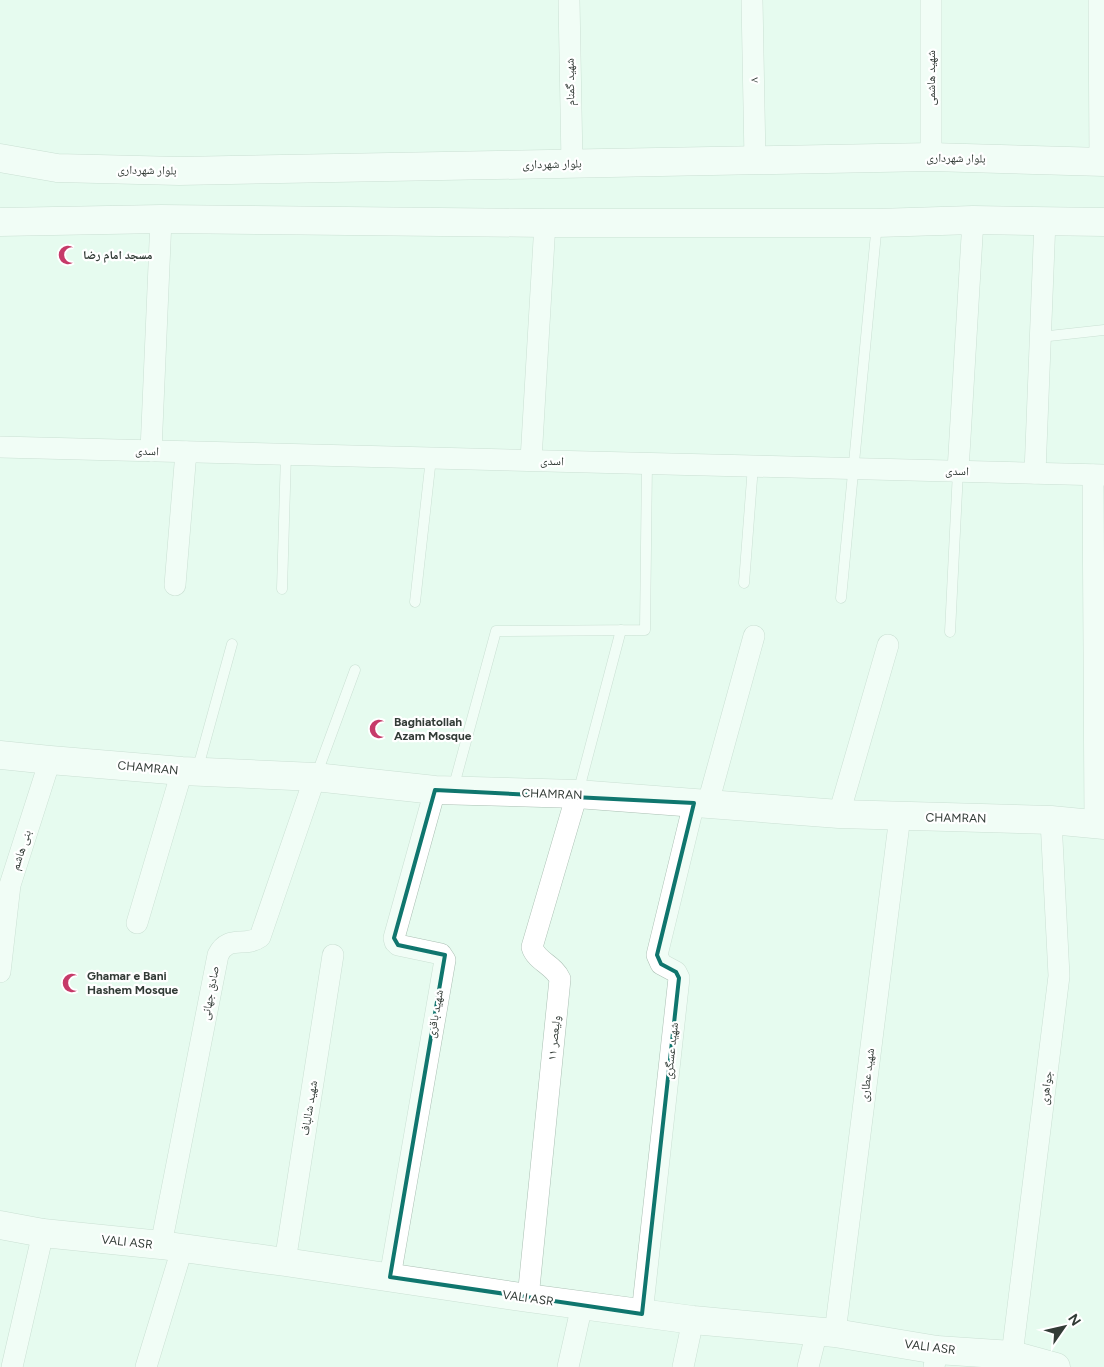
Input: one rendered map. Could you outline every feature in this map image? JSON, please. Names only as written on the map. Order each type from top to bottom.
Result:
[{"type":"main road","name":"بلوار شهرداری","points":[[0,158],[57,168],[179,170],[931,157],[1102,162]]},
{"type":"main road","points":[[0,222],[161,218],[545,222],[877,223],[973,220],[1104,222]]},
{"type":"main road","name":"CHAMRAN","points":[[0,755],[189,771],[315,777],[444,790],[577,794],[839,814],[1050,820],[1099,825]]},
{"type":"main road","name":"VALI ASR","points":[[0,1225],[43,1233],[285,1262],[642,1314],[826,1332],[936,1358],[1012,1355],[1056,1367]]},
{"type":"street","name":"شهید گمنام","points":[[569,0],[572,163]]},
{"type":"street","name":"۸","points":[[752,0],[755,160]]},
{"type":"street","name":"شهید هاشمی","points":[[931,0],[931,157]]},
{"type":"street","points":[[1099,0],[1102,162]]},
{"type":"street","points":[[152,451],[161,218]]},
{"type":"street","points":[[958,471],[973,220]]},
{"type":"street","points":[[1036,473],[1045,220]]},
{"type":"street","points":[[531,460],[545,222]]},
{"type":"street","name":"اسدی","points":[[0,447],[1098,475]]},
{"type":"street","points":[[175,585],[186,452]]},
{"type":"street","points":[[1098,475],[1099,825]]},
{"type":"street","points":[[701,803],[754,636]]},
{"type":"street","points":[[839,814],[888,645]]},
{"type":"street","name":"بنی هاشم","points":[[0,972],[10,884],[50,760]]},
{"type":"street","points":[[137,923],[189,771]]},
{"type":"street","name":"صادق جهانی","points":[[172,1247],[218,955],[221,948],[228,943],[256,940],[260,937],[315,777]]},
{"type":"street","name":"شهید باقری","points":[[390,1277],[444,960],[441,954],[398,945],[394,938],[444,790]]},
{"type":"street","name":"ولیعصر ۱۱","points":[[528,1298],[560,979],[556,972],[536,954],[532,947],[577,794]]},
{"type":"street","name":"شهید عسگری","points":[[642,1314],[678,978],[676,972],[661,964],[657,955],[701,803]]},
{"type":"street","name":"شهید عطاری","points":[[808,1367],[826,1332],[900,816]]},
{"type":"street","name":"جواهری","points":[[1012,1355],[1060,976],[1050,820]]},
{"type":"street","name":"شهید شالباف","points":[[285,1262],[334,954]]},
{"type":"street","points":[[12,1367],[43,1233]]},
{"type":"street","points":[[146,1367],[172,1247]]},
{"type":"street","points":[[568,1367],[582,1305]]},
{"type":"street","points":[[683,1367],[693,1320]]},
{"type":"lane","points":[[841,598],[877,223]]},
{"type":"lane","points":[[1040,336],[1104,330]]},
{"type":"lane","points":[[282,589],[286,454]]},
{"type":"lane","points":[[415,602],[431,458]]},
{"type":"lane","points":[[444,790],[496,631],[645,630],[647,463]]},
{"type":"lane","points":[[744,583],[753,466]]},
{"type":"lane","points":[[950,632],[958,471]]},
{"type":"lane","points":[[577,794],[621,630]]},
{"type":"lane","points":[[189,771],[232,644]]},
{"type":"lane","points":[[315,777],[355,670]]},
{"type":"highlighted area","points":[[435,790],[694,803],[657,955],[661,964],[676,972],[679,978],[642,1314],[390,1277],[445,955],[398,945],[394,938]]},
{"type":"place","name":"مسجد امام رضا","points":[[68,255]]},
{"type":"place","name":"Baghiatollah Azam Mosque","points":[[379,729]]},
{"type":"place","name":"Ghamar e Bani Hashem Mosque","points":[[72,983]]}]
